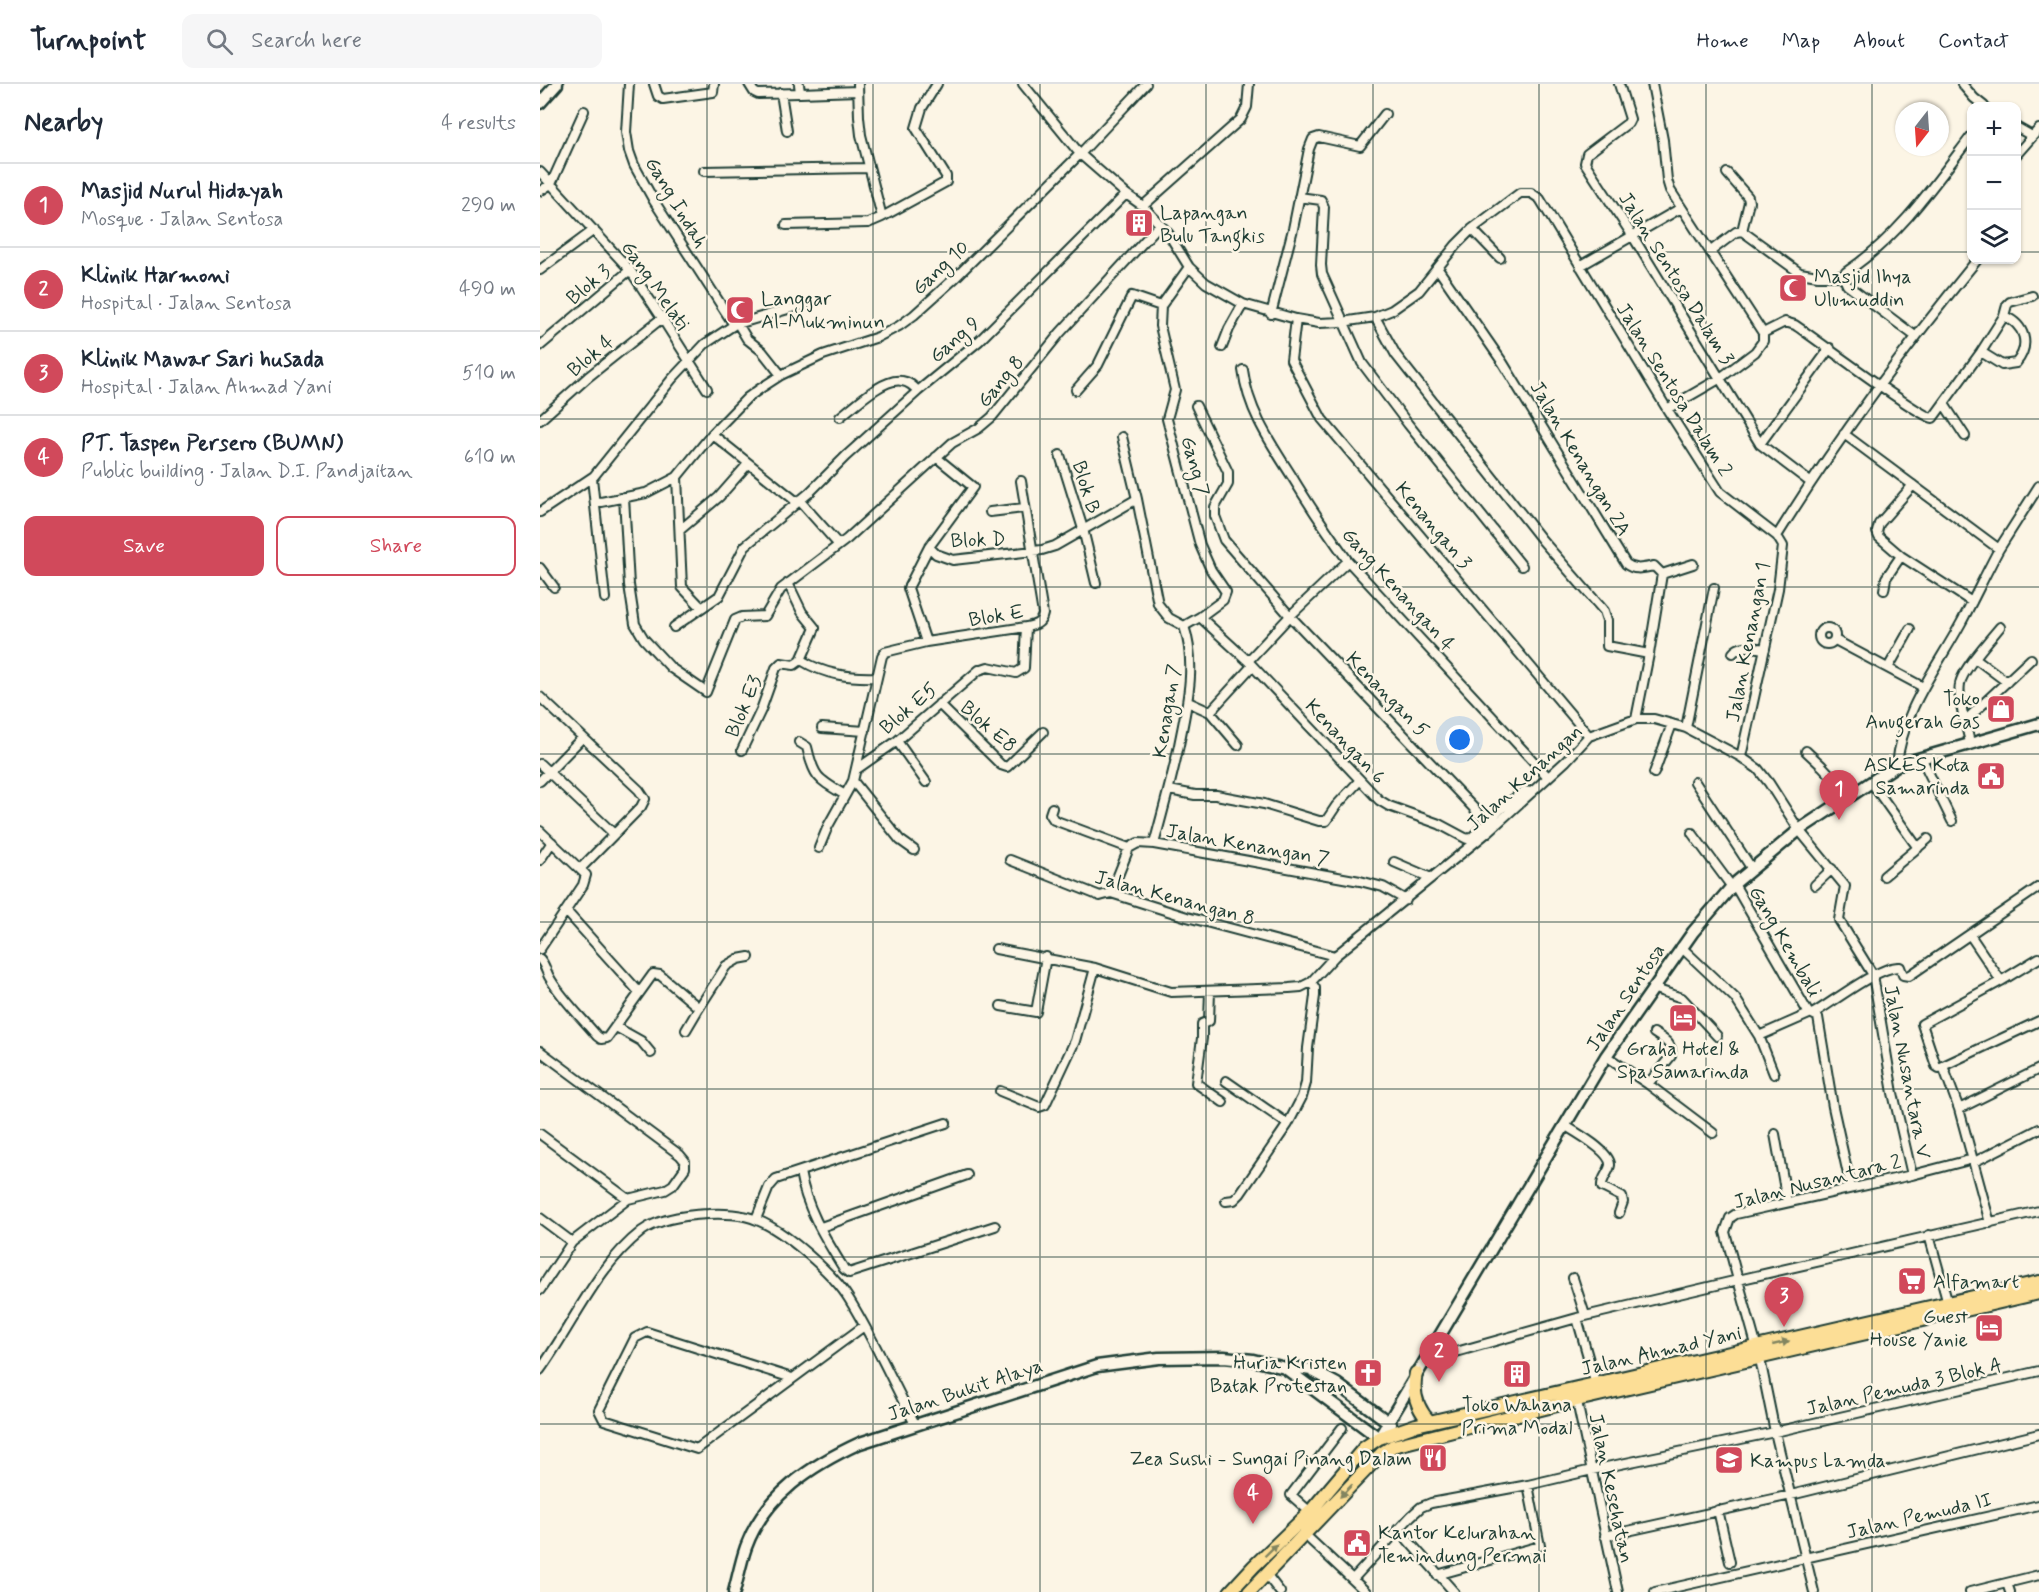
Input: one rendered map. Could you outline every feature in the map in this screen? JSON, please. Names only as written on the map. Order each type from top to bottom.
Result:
[{"type":"main road","name":"Jalan Ahmad Yani","points":[[1249,1592],[1382,1453],[1393,1446],[1575,1395],[1596,1385],[1758,1354],[2039,1282]]},
{"type":"main road","name":"Jalan Ahmad Yani","points":[[1379,1438],[1430,1422],[1575,1395],[2039,1293]]},
{"type":"main road","points":[[1416,1373],[1414,1386],[1417,1404],[1422,1415],[1430,1422]]},
{"type":"main road","points":[[1230,1592],[1310,1512],[1364,1448],[1379,1438]]},
{"type":"street","points":[[540,103],[557,84]]},
{"type":"street","name":"Gang Indah","points":[[629,84],[626,132],[634,165],[654,201],[736,325],[747,339],[762,351],[781,375]]},
{"type":"street","points":[[654,84],[658,96],[663,99],[713,92],[714,84]]},
{"type":"street","points":[[749,84],[754,93],[758,94],[781,93],[800,88],[858,87],[859,117],[882,217]]},
{"type":"street","points":[[786,225],[868,223],[946,182],[946,176],[916,126],[922,108],[937,84]]},
{"type":"street","points":[[1023,84],[1080,154],[1143,206],[1160,224],[1189,267],[1206,283],[1243,304],[1271,314],[1296,319],[1319,323],[1342,322],[1375,316],[1392,310],[1419,291],[1472,229],[1500,258]]},
{"type":"street","name":"Gang 10","points":[[596,501],[646,493],[677,477],[712,434],[747,398],[781,375],[823,355],[878,337],[899,326],[955,278],[1080,154],[1146,84]]},
{"type":"street","points":[[1143,206],[1241,118],[1247,107],[1249,84]]},
{"type":"street","name":"Jalan Sentosa Dalam 3","points":[[1619,84],[1630,119],[1628,123],[1587,154],[1585,163],[1632,235],[1760,444],[1810,482]]},
{"type":"street","points":[[1652,84],[1663,140],[1667,180],[1680,208],[1711,251],[1763,333],[1760,347],[1719,379],[1666,410]]},
{"type":"street","points":[[1962,84],[1979,102]]},
{"type":"street","points":[[781,93],[787,131]]},
{"type":"street","points":[[540,191],[551,184],[584,111]]},
{"type":"street","points":[[1271,314],[1313,139],[1319,137],[1360,146],[1385,114]]},
{"type":"street","points":[[2021,149],[2039,129]]},
{"type":"street","points":[[2021,130],[2032,136]]},
{"type":"street","points":[[1844,276],[1846,272],[1883,244],[1913,210],[1967,140]]},
{"type":"street","points":[[705,171],[869,168]]},
{"type":"street","name":"Gang Melati","points":[[540,172],[630,270],[707,389]]},
{"type":"street","points":[[1727,173],[1748,197],[1749,202],[1742,231]]},
{"type":"street","name":"Jalan Sentosa Dalam 2","points":[[1472,229],[1520,193],[1531,192],[1540,199],[1666,410],[1720,492],[1777,536]]},
{"type":"street","name":"Gang 9","points":[[674,627],[719,596],[746,546],[918,392],[979,341],[1126,194]]},
{"type":"street","points":[[1299,197],[1321,200],[1324,207],[1322,274],[1362,363],[1522,566]]},
{"type":"street","points":[[1580,266],[1680,208]]},
{"type":"street","name":"Gang 8","points":[[624,496],[628,585],[635,624],[644,639],[671,668],[706,692],[735,620],[742,617],[765,616],[777,594],[788,583],[847,539],[952,443],[979,428],[1000,410],[1060,333],[1160,224]]},
{"type":"street","points":[[540,270],[594,230]]},
{"type":"street","points":[[1711,251],[1736,232],[1742,231],[1800,273],[1844,276]]},
{"type":"street","points":[[1777,536],[1810,482],[1880,384],[1915,336],[1974,264]]},
{"type":"street","points":[[1076,390],[1098,365],[1132,296],[1161,306],[1189,267]]},
{"type":"street","name":"Jalan Kenangan 2A","points":[[1438,269],[1503,363],[1626,564],[1638,569],[1654,566],[1662,574]]},
{"type":"street","name":"Blok 3","points":[[540,346],[630,270]]},
{"type":"street","points":[[1844,276],[1847,285],[1915,336]]},
{"type":"street","points":[[1763,333],[1785,322],[1791,322],[1928,417],[1933,417],[1981,352],[2004,316],[2007,304],[2032,296]]},
{"type":"street","points":[[540,512],[592,478],[688,361],[705,344],[736,325],[805,304]]},
{"type":"street","points":[[1222,347],[1243,304]]},
{"type":"street","name":"Gang 7","points":[[1161,306],[1160,326],[1175,390],[1167,419],[1200,545],[1211,570],[1226,592],[1222,600],[1200,617]]},
{"type":"street","points":[[1375,316],[1396,355],[1542,540],[1604,611],[1607,646],[1649,654]]},
{"type":"street","points":[[1981,352],[2002,365],[2016,363],[2022,356],[2025,346],[2024,337],[2019,326],[2004,316]]},
{"type":"street","name":"Blok 4","points":[[540,420],[588,377],[662,318]]},
{"type":"street","name":"Kenangan 3","points":[[1296,319],[1292,360],[1322,418],[1589,736]]},
{"type":"street","points":[[1760,444],[1830,348]]},
{"type":"street","name":"Gang Kenangan 4","points":[[1243,370],[1245,386],[1260,426],[1348,561],[1548,777]]},
{"type":"street","points":[[840,417],[890,382],[910,383],[918,392]]},
{"type":"street","points":[[1944,404],[1965,436]]},
{"type":"street","name":"Kenangan 5","points":[[1196,406],[1228,477],[1228,484],[1215,507],[1220,533],[1290,615],[1487,822]]},
{"type":"street","points":[[712,434],[798,501],[839,545]]},
{"type":"street","points":[[1844,434],[1999,549]]},
{"type":"street","points":[[1122,437],[1158,604],[1168,618],[1184,626],[1200,617]]},
{"type":"street","name":"Blok B","points":[[1060,455],[1083,529],[1096,584]]},
{"type":"street","points":[[926,642],[908,588],[929,547],[973,487],[936,457]]},
{"type":"street","points":[[680,530],[719,497],[748,464]]},
{"type":"street","points":[[677,477],[682,587],[701,607]]},
{"type":"street","points":[[592,478],[605,598]]},
{"type":"street","name":"Blok E","points":[[877,677],[885,652],[926,642],[1026,627],[1038,624],[1042,620],[1043,614],[1021,481]]},
{"type":"street","points":[[1913,485],[1879,524],[1876,532],[1901,556],[1972,602]]},
{"type":"street","points":[[1897,765],[1898,748],[1913,706],[1999,549],[2039,486]]},
{"type":"street","points":[[1032,552],[1055,546],[1137,499]]},
{"type":"street","name":"Blok D","points":[[990,512],[1024,508]]},
{"type":"street","name":"Jalan Kenangan 1","points":[[1741,757],[1778,589],[1783,546],[1777,536]]},
{"type":"street","name":"Blok D","points":[[929,547],[936,554],[953,560],[1032,552]]},
{"type":"street","points":[[1884,590],[1886,578],[1901,556]]},
{"type":"street","points":[[1210,712],[1290,615],[1348,561]]},
{"type":"street","points":[[1635,719],[1649,654],[1662,574],[1693,564]]},
{"type":"street","points":[[540,568],[554,587]]},
{"type":"street","points":[[788,583],[802,612],[815,628],[801,660],[844,677],[877,677],[853,780],[819,848]]},
{"type":"street","points":[[1686,728],[1714,588]]},
{"type":"street","name":"Kenangan 6","points":[[1200,617],[1250,663],[1383,803],[1439,824],[1464,838],[1471,838],[1524,791],[1532,792]]},
{"type":"street","name":"Kenagan 7","points":[[1154,844],[1169,790],[1188,702],[1191,654],[1184,626]]},
{"type":"street","name":"Blok E5","points":[[857,768],[897,741],[979,670],[988,667],[1016,673],[1024,668],[1026,627]]},
{"type":"street","points":[[1970,743],[1959,692],[1960,681],[2000,627]]},
{"type":"street","points":[[1888,668],[1910,629]]},
{"type":"street","points":[[1835,640],[1923,687]]},
{"type":"street","points":[[1733,653],[1745,646],[1765,650]]},
{"type":"street","points":[[1975,658],[2007,682]]},
{"type":"street","points":[[1966,720],[2031,659]]},
{"type":"street","name":"Blok E3","points":[[742,750],[761,710],[778,664],[784,662],[798,664],[801,660]]},
{"type":"street","points":[[540,697],[639,790],[645,799],[581,868]]},
{"type":"street","points":[[1188,702],[1210,712],[1238,745]]},
{"type":"street","name":"Blok E8","points":[[939,704],[1001,765],[1007,767],[1043,732]]},
{"type":"street","name":"Jalan Kenangan","points":[[1311,982],[1335,956],[1484,836],[1589,736],[1635,719],[1654,719],[1686,728],[1741,757],[1758,769],[1770,783],[1799,830],[1845,886],[1839,920],[1873,975]]},
{"type":"street","points":[[1654,773],[1672,724]]},
{"type":"street","name":"Jalan Sentosa","points":[[1379,1438],[1606,1056],[1682,947],[1733,885],[1799,830],[1897,765],[2039,724]]},
{"type":"street","points":[[822,728],[865,731]]},
{"type":"street","points":[[540,781],[582,738]]},
{"type":"street","points":[[799,741],[807,747],[812,770],[816,776],[845,795]]},
{"type":"street","points":[[897,741],[926,782]]},
{"type":"street","points":[[1806,751],[1850,796]]},
{"type":"street","points":[[1921,757],[1952,822]]},
{"type":"street","points":[[540,764],[613,833]]},
{"type":"street","points":[[853,780],[900,840],[914,850]]},
{"type":"street","points":[[1169,790],[1195,795],[1235,798],[1326,821],[1336,806],[1360,780]]},
{"type":"street","points":[[1695,782],[1752,869]]},
{"type":"street","points":[[1871,782],[1918,848]]},
{"type":"street","points":[[1052,808],[1050,814],[1054,820],[1129,848],[1111,893]]},
{"type":"street","points":[[540,831],[586,874],[567,912],[540,949]]},
{"type":"street","name":"Gang Kembali","points":[[1692,833],[1733,885],[1812,1014],[1818,1017],[1833,1107],[1851,1188]]},
{"type":"street","points":[[1884,876],[1928,839]]},
{"type":"street","points":[[540,860],[552,842]]},
{"type":"street","name":"Jalan Kenangan 7","points":[[1129,848],[1138,843],[1154,844],[1360,881],[1383,887],[1406,900]]},
{"type":"street","name":"Jalan Kenangan 8","points":[[1010,860],[1100,896],[1111,893],[1186,917],[1335,956]]},
{"type":"street","points":[[1394,861],[1431,878]]},
{"type":"street","points":[[1815,885],[1832,869]]},
{"type":"street","points":[[1759,1036],[1812,1014],[1873,975],[1898,966],[1903,975],[1909,976],[2039,887]]},
{"type":"street","points":[[567,912],[639,992]]},
{"type":"street","points":[[1970,935],[2001,981]]},
{"type":"street","points":[[1682,947],[1735,998],[1759,1036],[1774,1074]]},
{"type":"street","points":[[996,949],[1095,968],[1171,992],[1300,987],[1311,982],[1315,988],[1315,996],[1306,1083],[1302,1097],[1288,1124],[1240,1194],[1234,1200],[1226,1201]]},
{"type":"street","points":[[686,1030],[726,966],[738,959],[749,957]]},
{"type":"street","points":[[1000,1006],[1036,1012],[1046,957]]},
{"type":"street","points":[[2039,958],[1922,1024],[1936,1066],[1939,1068],[2039,1021]]},
{"type":"street","points":[[540,959],[546,966],[550,980],[601,1038],[607,1038],[651,976],[657,974],[699,1008]]},
{"type":"street","points":[[1000,1091],[1039,1107],[1045,1105],[1075,1041],[1095,968]]},
{"type":"street","name":"Jalan Nusantara V","points":[[1873,975],[1893,1093],[1912,1175]]},
{"type":"street","points":[[1652,988],[1682,998],[1717,1036]]},
{"type":"street","points":[[1210,991],[1209,1022],[1202,1024],[1203,1038],[1196,1083],[1223,1102]]},
{"type":"street","points":[[616,1027],[641,1041],[651,1053]]},
{"type":"street","points":[[1648,1084],[1671,1056],[1672,1051],[1667,1042],[1654,1033]]},
{"type":"street","points":[[540,1051],[685,1161],[685,1168],[673,1185],[665,1190],[628,1200],[572,1242],[540,1290]]},
{"type":"street","points":[[1606,1056],[1648,1084],[1713,1133]]},
{"type":"street","points":[[1944,1066],[1959,1110],[1990,1223]]},
{"type":"street","points":[[1959,1110],[2039,1069]]},
{"type":"street","points":[[1227,1081],[1288,1124]]},
{"type":"street","points":[[756,1219],[776,1179],[946,1123]]},
{"type":"street","points":[[1564,1125],[1608,1157],[1610,1165],[1601,1183],[1602,1186],[1622,1197],[1623,1202],[1619,1213]]},
{"type":"street","name":"Jalan Nusantara 2","points":[[1738,1280],[1725,1232],[1730,1218],[1736,1214],[1973,1160],[2039,1129]]},
{"type":"street","points":[[540,1134],[628,1200]]},
{"type":"street","points":[[1775,1134],[1787,1201]]},
{"type":"street","points":[[800,1172],[808,1203],[844,1269],[849,1273],[995,1226]]},
{"type":"street","points":[[821,1227],[967,1175]]},
{"type":"street","points":[[1432,1346],[1456,1352],[1581,1317],[2039,1211]]},
{"type":"street","points":[[541,1367],[604,1270],[644,1230],[658,1223],[687,1215],[717,1214],[756,1219],[779,1233],[821,1266],[848,1297],[915,1424]]},
{"type":"street","points":[[540,1218],[572,1242]]},
{"type":"street","points":[[1929,1236],[1948,1304]]},
{"type":"street","points":[[1574,1278],[1596,1385]]},
{"type":"street","points":[[1738,1280],[1758,1354],[1814,1592]]},
{"type":"street","points":[[792,1378],[647,1332],[636,1338],[599,1410],[604,1420],[697,1449],[864,1326]]},
{"type":"street","name":"Jalan Bukit Alaya","points":[[734,1592],[746,1546],[767,1508],[796,1479],[830,1457],[860,1443],[915,1424],[1097,1366],[1159,1358],[1224,1357],[1253,1360],[1285,1368],[1311,1370],[1337,1384],[1388,1421],[1397,1432],[1411,1440]]},
{"type":"street","name":"Jalan Bukit Alaya","points":[[1285,1368],[1379,1438]]},
{"type":"street","name":"Jalan Pemuda 3 Blok A","points":[[1353,1579],[1398,1529],[1421,1507],[1431,1503],[1528,1485],[1775,1432],[2039,1371]]},
{"type":"street","name":"Jalan Kesehatan","points":[[1575,1395],[1618,1592]]},
{"type":"street","points":[[1310,1512],[1291,1495],[1342,1428]]},
{"type":"street","points":[[1605,1536],[2039,1434]]},
{"type":"street","points":[[1379,1438],[1411,1440]]},
{"type":"street","points":[[1437,1575],[1540,1546],[1528,1485]]},
{"type":"street","name":"Jalan Pemuda II","points":[[1655,1592],[2039,1505]]},
{"type":"street","points":[[1718,1510],[1730,1562]]},
{"type":"street","points":[[1398,1529],[1454,1592]]},
{"type":"street","points":[[1304,1534],[1366,1592]]},
{"type":"street","points":[[1266,1574],[1280,1592]]},
{"type":"street","points":[[1970,1592],[2039,1575]]},
{"type":"street","points":[[2007,1583],[2010,1592]]},
{"type":"place","name":"Lapangan Bulu Tangkis","points":[[1139,223]]},
{"type":"place","name":"Masjid Ihya Ulumuddin","points":[[1793,288]]},
{"type":"place","name":"Langgar Al-Mukminun","points":[[740,310]]},
{"type":"place","name":"Toko Anugerah Gas","points":[[2001,709]]},
{"type":"place","name":"ASKES Kota Samarinda","points":[[1991,776]]},
{"type":"place","name":"Masjid Nurul Hidayah","points":[[1839,820]]},
{"type":"place","name":"Graha Hotel & Spa Samarinda","points":[[1683,1018]]},
{"type":"place","name":"Alfamart","points":[[1912,1281]]},
{"type":"place","name":"Klinik Mawar Sari husada","points":[[1784,1327]]},
{"type":"place","name":"Guest House Yanie","points":[[1989,1328]]},
{"type":"place","name":"Huria Kristen Batak Protestan","points":[[1368,1373]]},
{"type":"place","name":"Toko Wahana Prima Modal","points":[[1517,1374]]},
{"type":"place","name":"Klinik Harmoni","points":[[1439,1382]]},
{"type":"place","name":"Zea Sushi - Sungai Pinang Dalam","points":[[1433,1458]]},
{"type":"place","name":"Kampus Lamda","points":[[1729,1460]]},
{"type":"place","name":"PT. Taspen Persero (BUMN)","points":[[1253,1524]]},
{"type":"place","name":"Kantor Kelurahan Temindung Permai","points":[[1357,1543]]}]
